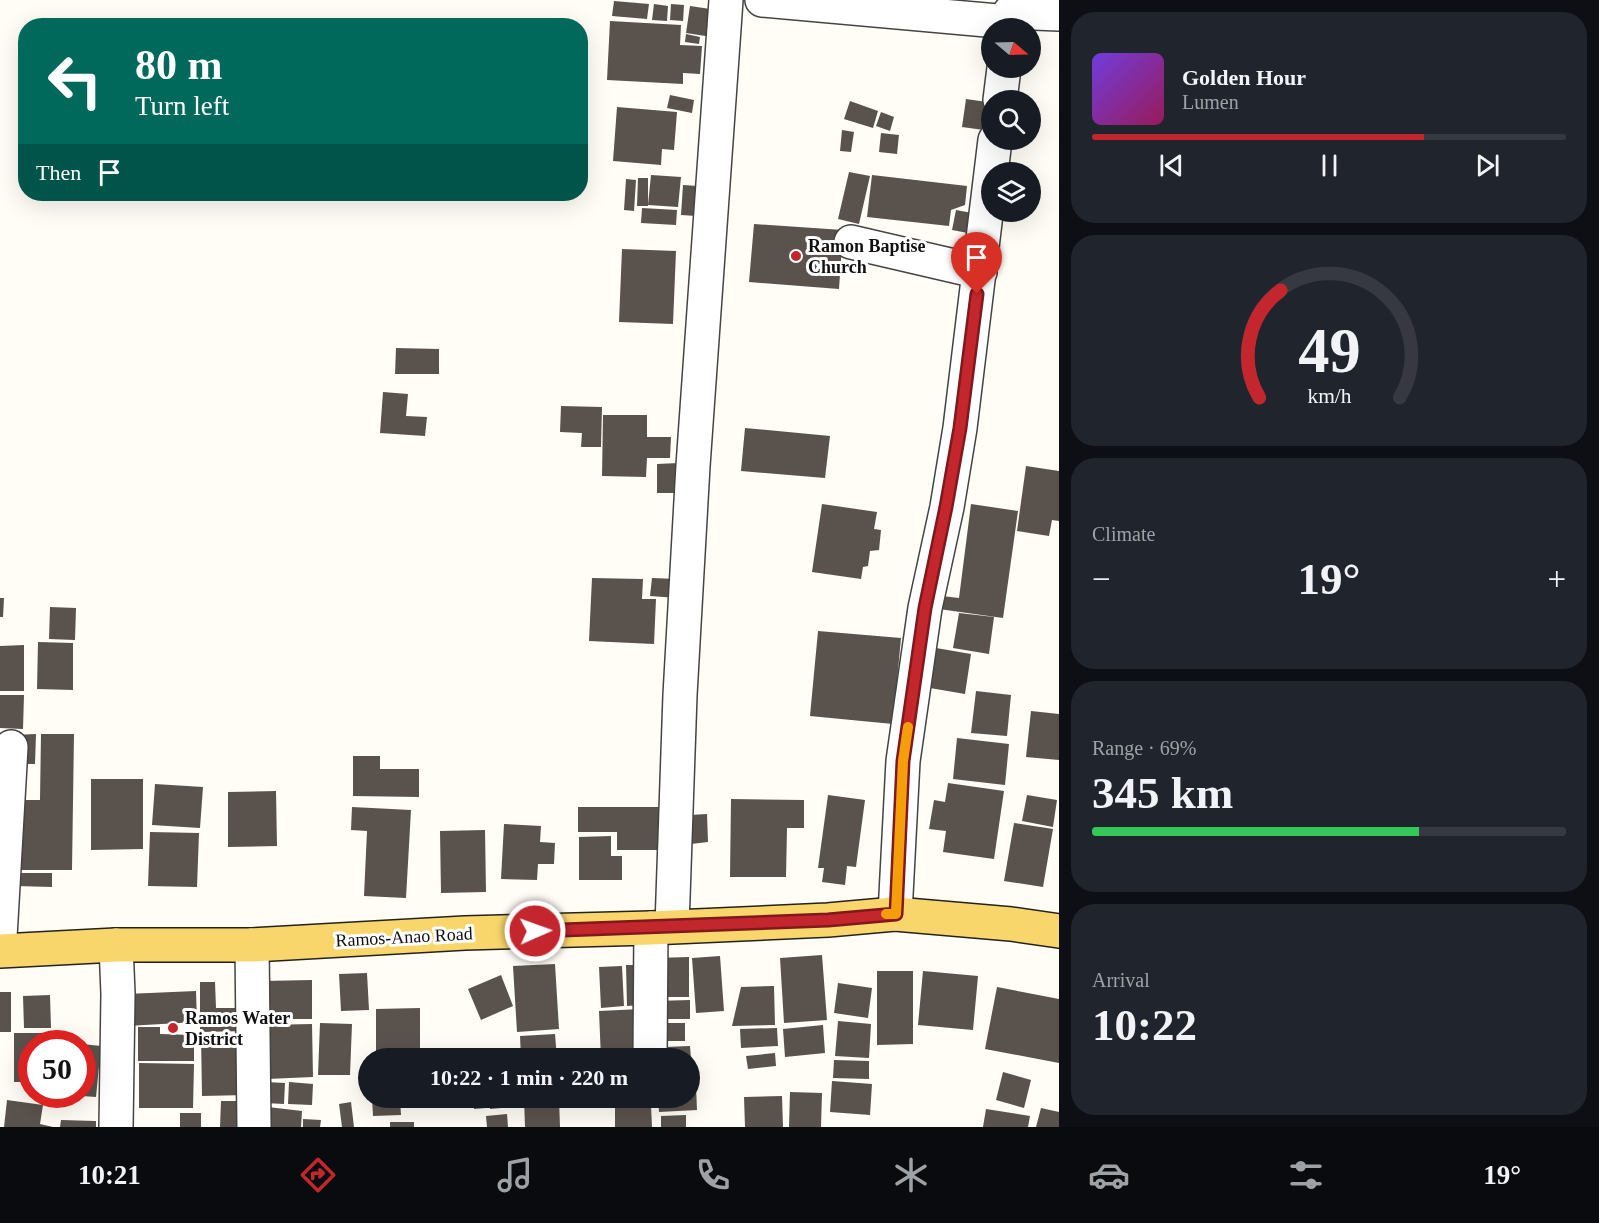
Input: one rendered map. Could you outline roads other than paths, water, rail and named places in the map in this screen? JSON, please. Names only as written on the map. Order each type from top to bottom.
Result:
[{"type":"main road","name":"Ramos-Anao Road","points":[[0,951],[116,945],[252,945],[465,933],[828,920],[896,914],[1011,924],[1059,931]]},
{"type":"street","points":[[651,1048],[680,695],[693,466],[726,0]]},
{"type":"street","points":[[762,0],[1010,16],[1059,14]]},
{"type":"street","points":[[896,914],[903,761],[925,608],[960,428],[994,150]]},
{"type":"street","points":[[851,242],[980,272]]},
{"type":"street","points":[[0,937],[11,747]]},
{"type":"street","points":[[116,945],[118,994],[116,1127]]},
{"type":"street","points":[[252,945],[255,1127]]},
{"type":"place","name":"Ramon Baptise Church","points":[[796,256]]},
{"type":"place","name":"Ramos Water District","points":[[173,1028]]}]
